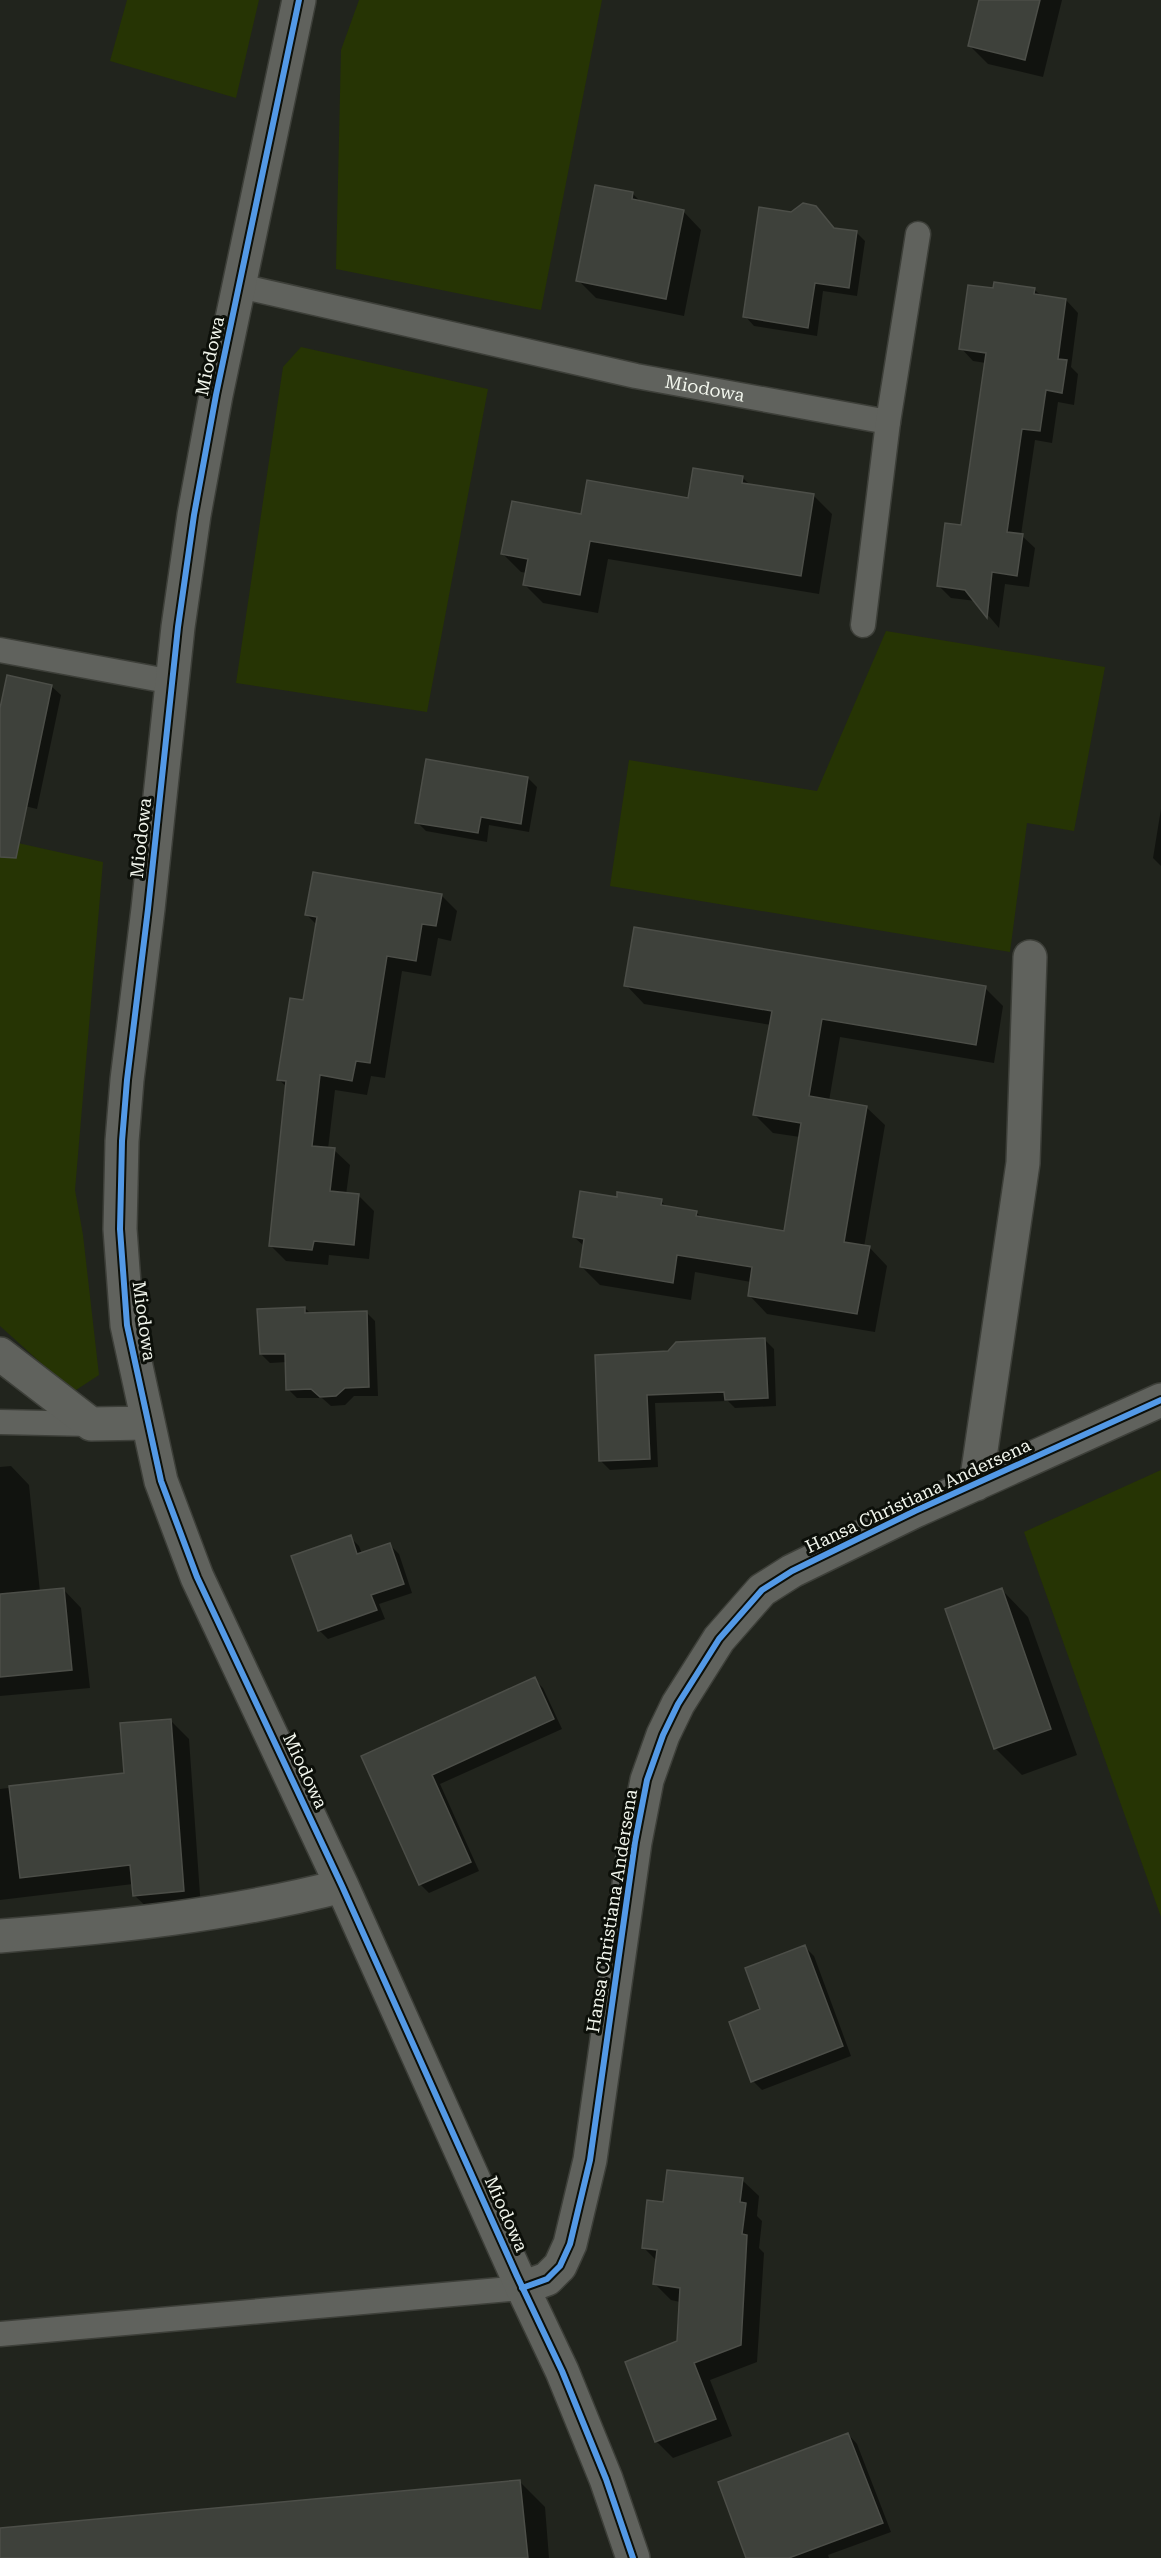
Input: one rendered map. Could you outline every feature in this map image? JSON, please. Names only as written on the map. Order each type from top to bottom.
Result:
[{"type":"street","name":"Miodowa","points":[[298,0],[194,515],[172,682],[127,1080],[120,1186],[120,1229],[127,1325],[161,1481],[197,1577],[342,1886],[522,2288],[562,2371],[606,2479],[633,2558]]},
{"type":"street","name":"Hansa Christiana Andersena","points":[[976,1484],[1023,1163],[1030,957]]},
{"type":"street","points":[[0,1354],[91,1424],[147,1423]]},
{"type":"street","name":"Hansa Christiana Andersena","points":[[522,2288],[547,2279],[560,2266],[570,2244],[580,2211],[590,2160],[633,1854],[647,1780],[663,1735],[678,1704],[719,1639],[762,1590],[792,1572],[843,1545],[1161,1400]]},
{"type":"street","points":[[0,1936],[122,1926],[286,1899],[342,1886]]},
{"type":"lane","points":[[863,625],[888,422],[918,234]]},
{"type":"lane","name":"Miodowa","points":[[240,286],[636,376],[888,422]]},
{"type":"lane","points":[[0,650],[172,682]]},
{"type":"lane","points":[[0,1422],[91,1424]]},
{"type":"lane","points":[[0,2334],[522,2288]]},
{"type":"green space","points":[[127,0],[259,0],[236,98],[110,61]]},
{"type":"green space","points":[[359,0],[602,0],[541,310],[336,269],[341,50]]},
{"type":"green space","points":[[301,347],[488,389],[427,712],[236,683],[283,367]]},
{"type":"green space","points":[[886,631],[1105,667],[1074,831],[1027,823],[1010,952],[610,886],[629,760],[817,791]]},
{"type":"green space","points":[[0,839],[103,862],[75,1190],[83,1235],[99,1375],[73,1392],[0,1326]]},
{"type":"green space","points":[[1161,1470],[1161,1917],[1024,1532]]},
{"type":"building","points":[[979,0],[1040,0],[1025,60],[968,46]]},
{"type":"building","points":[[595,185],[633,192],[632,199],[684,210],[666,299],[576,281]]},
{"type":"building","points":[[803,203],[816,206],[834,228],[857,231],[849,288],[815,283],[808,328],[743,317],[759,207],[791,212]]},
{"type":"building","points":[[994,282],[1035,288],[1034,294],[1066,299],[1058,359],[1067,360],[1062,393],[1046,390],[1040,431],[1022,429],[1007,532],[1023,534],[1017,576],[992,572],[987,618],[965,590],[937,586],[945,523],[961,525],[986,353],[959,349],[968,285],[993,288]]},
{"type":"building","points":[[693,468],[743,476],[742,483],[814,494],[801,576],[590,541],[580,595],[523,585],[528,559],[501,554],[512,501],[581,514],[587,480],[688,498]]},
{"type":"building","points":[[7,675],[52,685],[16,858],[0,857],[0,708]]},
{"type":"building","points":[[426,759],[528,777],[521,824],[481,817],[478,833],[415,823]]},
{"type":"building","points":[[313,872],[442,894],[436,926],[422,924],[416,961],[387,956],[370,1063],[356,1061],[352,1081],[320,1075],[312,1146],[335,1148],[330,1191],[359,1194],[354,1245],[314,1241],[312,1250],[269,1246],[286,1081],[277,1080],[290,998],[303,1000],[317,917],[305,915]]},
{"type":"building","points":[[634,927],[986,986],[976,1045],[822,1019],[809,1096],[867,1106],[844,1242],[870,1246],[857,1314],[748,1296],[752,1267],[677,1255],[673,1283],[580,1267],[584,1239],[573,1237],[580,1191],[617,1197],[617,1192],[662,1199],[661,1205],[697,1211],[696,1216],[784,1231],[801,1123],[753,1115],[772,1011],[624,986]]},
{"type":"building","points":[[305,1307],[305,1313],[367,1311],[369,1387],[345,1388],[336,1396],[320,1397],[311,1389],[286,1390],[285,1354],[260,1354],[257,1309]]},
{"type":"building","points":[[765,1338],[768,1398],[725,1400],[724,1392],[647,1395],[650,1459],[599,1461],[595,1355],[668,1351],[676,1342]]},
{"type":"building","points":[[351,1535],[357,1554],[390,1543],[404,1584],[371,1595],[377,1610],[318,1631],[291,1556]]},
{"type":"building","points":[[64,1588],[72,1670],[0,1677],[0,1594]]},
{"type":"building","points":[[1002,1588],[1051,1729],[994,1749],[945,1609]]},
{"type":"building","points":[[535,1677],[554,1719],[432,1775],[471,1862],[419,1885],[361,1756]]},
{"type":"building","points":[[171,1719],[184,1891],[133,1896],[130,1865],[20,1878],[9,1786],[124,1773],[120,1723]]},
{"type":"building","points":[[805,1945],[843,2046],[751,2082],[729,2022],[760,2009],[745,1968]]},
{"type":"building","points":[[667,2170],[743,2178],[740,2202],[746,2203],[742,2234],[747,2235],[741,2345],[694,2363],[716,2419],[655,2442],[625,2362],[677,2341],[680,2288],[653,2284],[657,2250],[642,2248],[647,2200],[663,2202]]},
{"type":"building","points":[[848,2433],[883,2523],[789,2558],[746,2558],[718,2482]]},
{"type":"building","points":[[520,2480],[528,2558],[0,2558],[0,2528]]},
{"type":"cycle path","points":[[299,0],[216,395],[194,515],[178,627],[122,1141],[120,1229],[127,1325],[161,1481],[197,1577],[342,1886],[562,2371],[606,2479],[633,2558]]},
{"type":"cycle path","points":[[522,2288],[547,2279],[560,2266],[570,2244],[590,2160],[635,1842],[647,1780],[663,1735],[678,1704],[719,1639],[762,1590],[792,1571],[915,1511],[1161,1400]]}]
